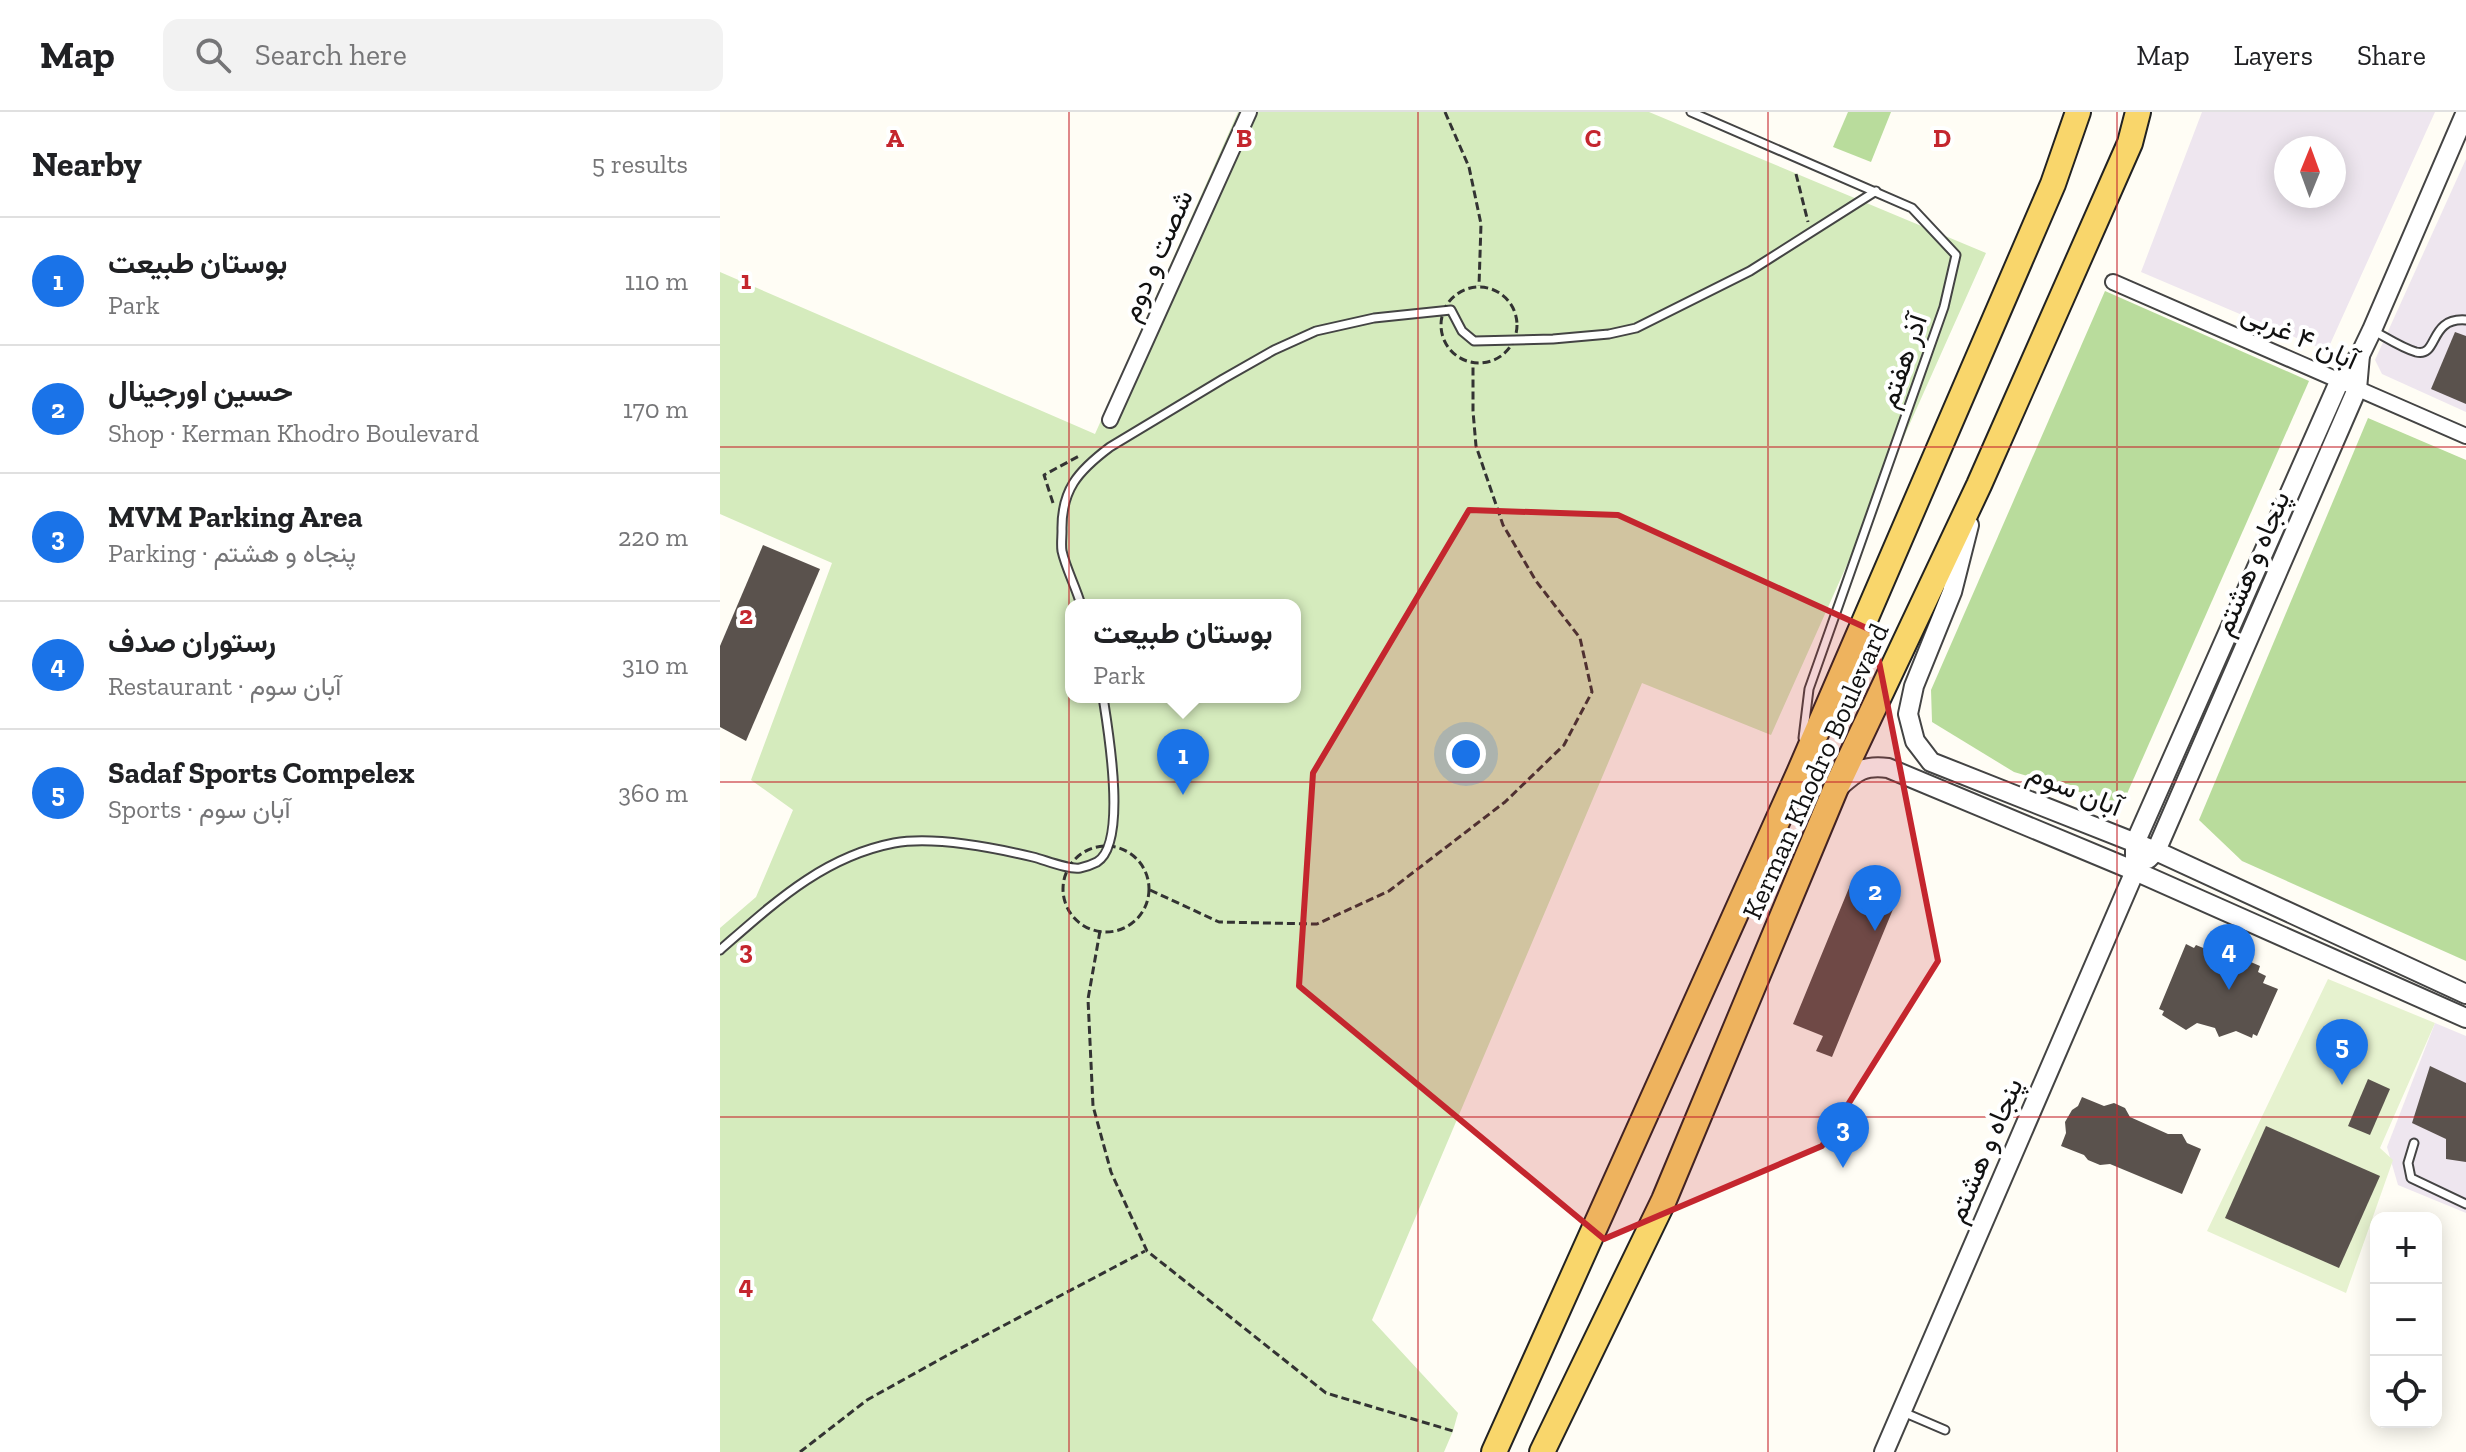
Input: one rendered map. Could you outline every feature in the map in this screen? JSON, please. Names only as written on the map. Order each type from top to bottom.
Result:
[{"type":"main road","name":"Kerman Khodro Boulevard","points":[[1494,1452],[1799,773],[2053,184],[2078,112]]},
{"type":"main road","name":"Kerman Khodro Boulevard","points":[[1542,1452],[1664,1200],[1835,790],[1979,485],[2130,143],[2138,112]]},
{"type":"main road","points":[[2130,143],[2147,112]]},
{"type":"street","name":"شصت و دوم","points":[[1110,420],[1249,112]]},
{"type":"street","name":"پنجاه و هشتم","points":[[1884,1452],[2135,871],[2156,851],[2360,355],[2466,112]]},
{"type":"street","name":"آبان ۴ غربی","points":[[2113,282],[2466,436]]},
{"type":"street","name":"پنجاه و هشتم","points":[[2135,871],[2135,843],[2348,386]]},
{"type":"street","name":"آبان سوم","points":[[1979,485],[1952,592],[1914,686],[1908,714],[1915,741],[1931,762],[2156,851],[2466,994]]},
{"type":"street","name":"آبان سوم","points":[[1835,790],[1854,774],[1870,766],[1888,768],[2135,871],[2466,1018]]},
{"type":"lane","name":"آذر هفتم","points":[[1691,112],[1912,208],[1956,255],[1944,307],[1809,689],[1799,773]]},
{"type":"lane","points":[[1079,599],[1062,550],[1062,514],[1073,482],[1091,461],[1122,439],[1274,350],[1316,331],[1374,318],[1444,310],[1451,310],[1462,331],[1474,341],[1609,334],[1636,328],[1750,271],[1876,191]]},
{"type":"lane","points":[[2372,330],[2416,352],[2424,352],[2431,348],[2441,327],[2451,321],[2466,320]]},
{"type":"lane","points":[[720,950],[787,893],[820,870],[858,853],[895,843],[917,841],[985,847],[1079,869],[1097,862],[1107,853],[1113,832],[1111,760],[1104,703]]},
{"type":"lane","points":[[2414,1143],[2408,1163],[2411,1178],[2466,1204]]},
{"type":"lane","points":[[1901,1411],[1945,1430]]},
{"type":"path","points":[[1445,112],[1469,167],[1481,224],[1479,286]]},
{"type":"path","points":[[1479,286],[1503,294],[1511,303],[1518,328],[1508,351],[1486,363],[1461,359],[1444,341],[1441,328],[1444,310],[1455,295],[1479,286]]},
{"type":"path","points":[[1150,890],[1219,922],[1317,924],[1389,891],[1505,802],[1564,745],[1592,692],[1580,638],[1536,581],[1503,525],[1476,446],[1473,363]]},
{"type":"path","points":[[1056,515],[1044,475],[1087,452]]},
{"type":"path","points":[[1116,847],[1130,853],[1141,863],[1150,890],[1147,904],[1139,917],[1128,926],[1114,931],[1100,931],[1087,927],[1068,908],[1064,881],[1077,858],[1088,850],[1116,847]]},
{"type":"path","points":[[1100,931],[1088,999],[1093,1106],[1111,1172],[1147,1251],[1326,1393],[1453,1431]]},
{"type":"path","points":[[800,1452],[867,1400],[1147,1251]]},
{"type":"highlighted area","points":[[1469,510],[1618,515],[1873,631],[1938,961],[1822,1146],[1604,1239],[1299,986],[1313,773]]},
{"type":"shaded area","points":[[2202,112],[2435,112],[2327,351],[2141,272]]},
{"type":"shaded area","points":[[2466,159],[2466,412],[2382,374],[2375,360]]},
{"type":"shaded area","points":[[2435,1023],[2466,1036],[2466,1213],[2398,1185],[2387,1147]]},
{"type":"green space","points":[[1238,112],[1649,112],[1986,253],[1771,735],[1642,683],[1372,1320],[1458,1413],[1444,1452],[720,1452],[720,928],[756,897],[793,810],[751,780],[832,563],[720,514],[720,272],[1095,434]]},
{"type":"green space","points":[[1848,112],[1891,112],[1871,162],[1833,147]]},
{"type":"green space","points":[[2105,291],[2309,381],[2122,805],[2014,772],[1932,722],[1931,690]]},
{"type":"green space","points":[[2368,418],[2466,460],[2466,961],[2242,861],[2199,820]]},
{"type":"green space","points":[[2328,979],[2435,1023],[2380,1148],[2393,1160],[2375,1212],[2370,1212],[2370,1225],[2346,1293],[2207,1231]]},
{"type":"building","points":[[2455,332],[2466,336],[2466,404],[2431,389]]},
{"type":"building","points":[[763,545],[820,569],[746,741],[720,727],[720,646]]},
{"type":"building","points":[[1851,883],[1896,902],[1832,1057],[1816,1051],[1823,1036],[1793,1024]]},
{"type":"building","points":[[2186,944],[2218,954],[2221,949],[2260,966],[2258,972],[2266,976],[2263,983],[2278,989],[2257,1036],[2253,1034],[2252,1038],[2236,1031],[2219,1037],[2215,1028],[2197,1023],[2186,1030],[2162,1015],[2164,1011],[2159,1009]]},
{"type":"building","points":[[2430,1066],[2466,1083],[2466,1162],[2446,1159],[2446,1139],[2412,1123]]},
{"type":"building","points":[[2368,1079],[2390,1089],[2370,1135],[2348,1126]]},
{"type":"building","points":[[2082,1097],[2104,1106],[2114,1103],[2125,1108],[2130,1117],[2168,1134],[2182,1134],[2187,1143],[2201,1149],[2182,1194],[2110,1164],[2100,1165],[2061,1146],[2066,1133],[2065,1122]]},
{"type":"building","points":[[2266,1126],[2380,1176],[2339,1268],[2225,1218]]},
{"type":"place","name":"بوستان طبیعت","points":[[1183,795]]},
{"type":"place","name":"حسین اورجینال","points":[[1875,931]]},
{"type":"place","name":"رستوران صدف","points":[[2229,990]]},
{"type":"place","name":"Sadaf Sports Compelex","points":[[2342,1085]]},
{"type":"place","name":"MVM Parking Area","points":[[1843,1168]]}]
